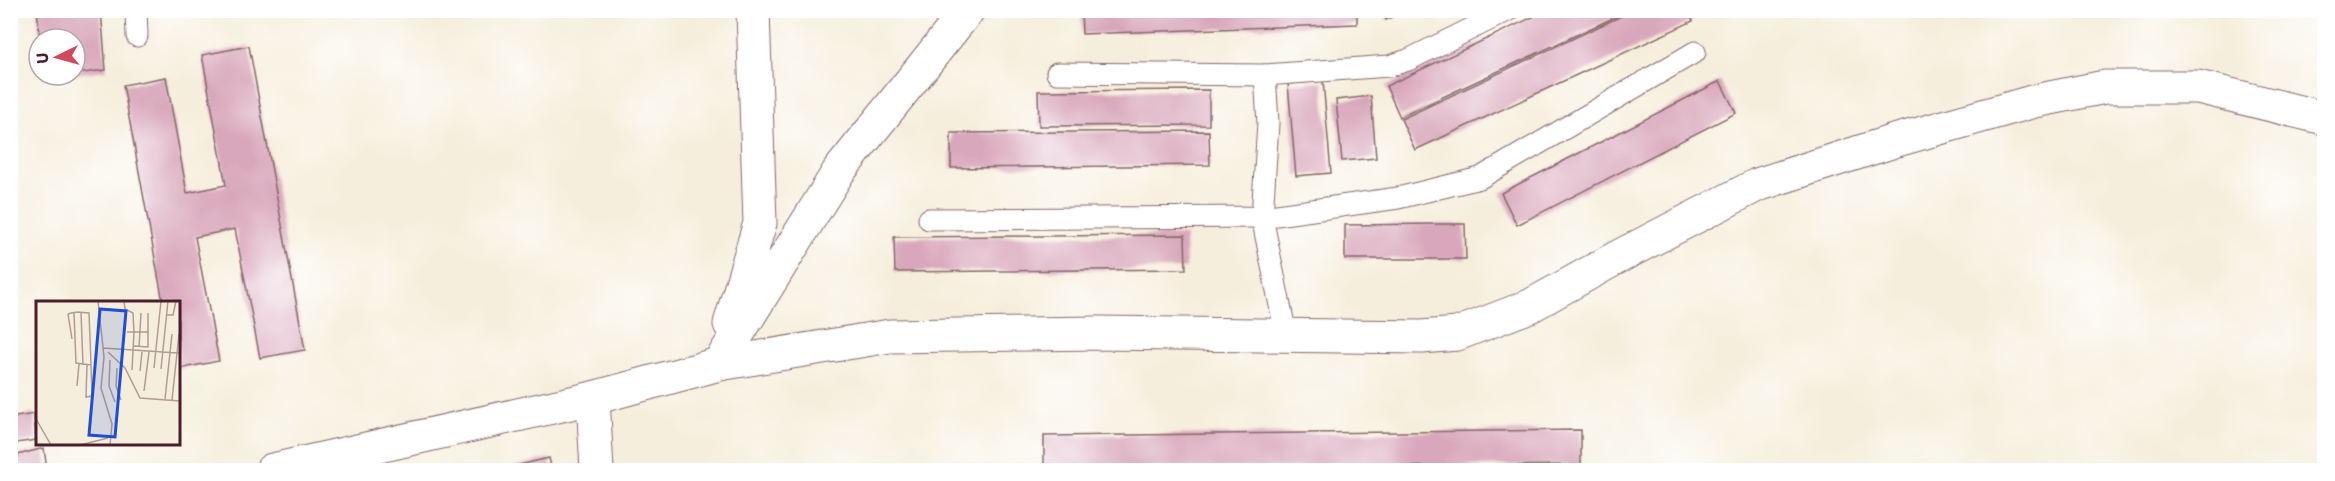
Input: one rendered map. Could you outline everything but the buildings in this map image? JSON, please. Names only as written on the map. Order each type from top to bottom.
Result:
[{"type":"street","points":[[719,364],[760,224],[753,10]]},
{"type":"street","points":[[719,364],[839,171],[968,10]]},
{"type":"street","points":[[272,471],[593,398],[719,364],[890,336],[1098,333],[1422,337],[1457,334],[1530,306],[1618,257],[1757,185],[1894,141],[2035,101],[2105,87],[2198,87],[2325,118]]},
{"type":"street","points":[[593,398],[597,471]]},
{"type":"lane","points":[[136,10],[137,36]]},
{"type":"lane","points":[[1057,73],[1265,75],[1389,66],[1408,60],[1509,10]]},
{"type":"lane","points":[[929,219],[1262,217],[1398,198],[1480,177],[1695,52]]},
{"type":"lane","points":[[1265,75],[1268,123],[1262,217],[1286,335]]}]
